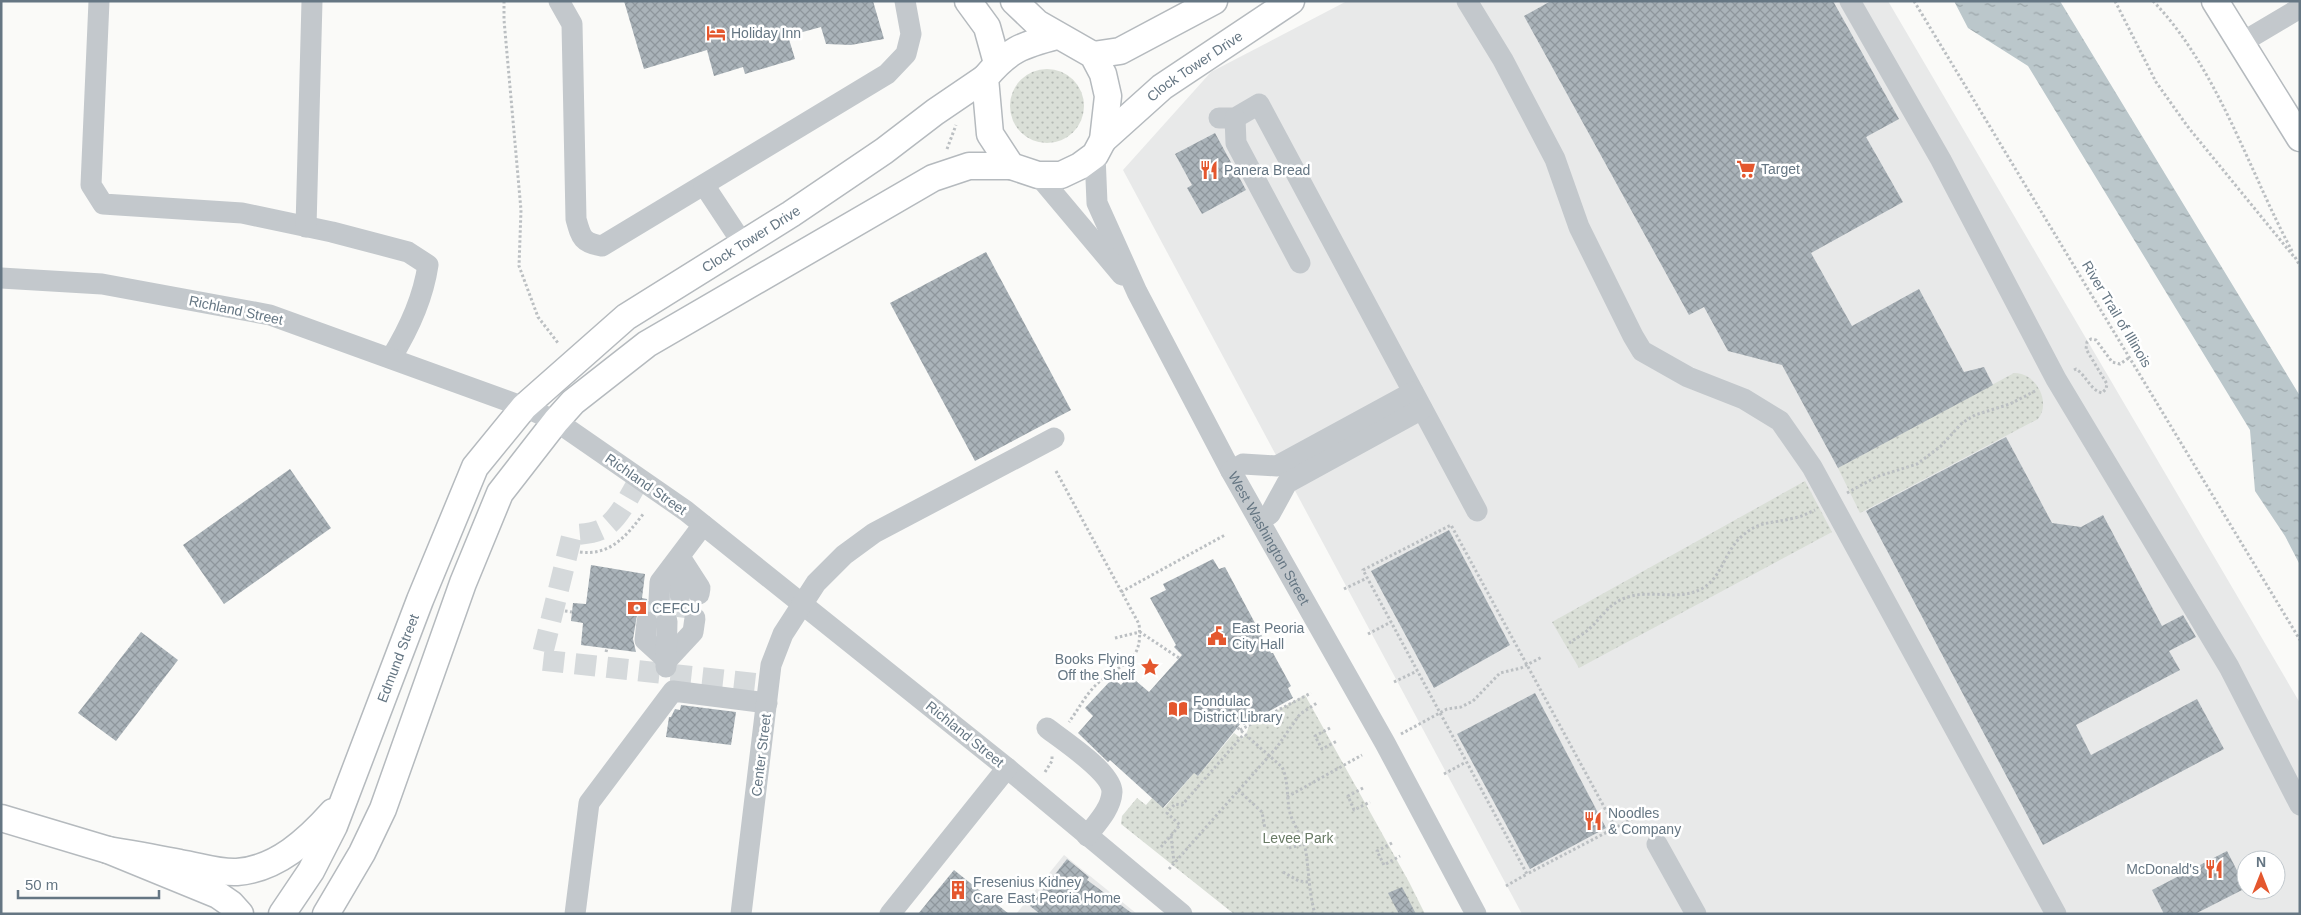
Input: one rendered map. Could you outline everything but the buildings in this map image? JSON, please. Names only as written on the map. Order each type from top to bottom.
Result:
[{"type":"main road","points":[[968,1],[987,27],[991,71],[990,134],[1011,166]]},
{"type":"main road","points":[[1014,1],[1037,23],[1093,55],[1120,51],[1214,1]]},
{"type":"main road","points":[[1166,84],[1176,67],[1262,1]]},
{"type":"main road","name":"Clock Tower Drive","points":[[1099,148],[1166,84],[1291,1]]},
{"type":"main road","points":[[2215,1],[2300,138]]},
{"type":"main road","points":[[991,71],[1015,49],[1057,36]]},
{"type":"main road","points":[[326,914],[362,853],[383,809],[463,582],[500,494],[556,421],[573,402],[647,344],[933,178],[969,166],[1011,166],[1038,175],[1061,175],[1080,166],[1099,148],[1108,96],[1102,74],[1093,55]]},
{"type":"main road","name":"Clock Tower Drive","points":[[524,407],[626,317],[743,244],[884,151],[991,71]]},
{"type":"main road","name":"Edmund Street","points":[[282,914],[312,871],[334,826],[420,600],[475,467],[524,407]]},
{"type":"main road","points":[[108,850],[216,870],[237,872],[267,864],[299,846],[345,798]]},
{"type":"main road","points":[[1,818],[108,850],[218,895],[231,904],[240,914]]},
{"type":"street","points":[[99,1],[92,185],[103,204],[242,213],[408,252],[428,265],[424,290],[405,336],[391,358]]},
{"type":"street","points":[[306,227],[312,1]]},
{"type":"street","points":[[559,1],[572,24],[576,219],[580,236],[589,244],[602,246],[888,74],[906,54],[910,34],[905,1]]},
{"type":"street","points":[[1467,1],[1503,60],[1556,159],[1579,227],[1632,336],[1642,351],[1688,377],[1744,398],[1780,421],[1812,467],[2056,914]]},
{"type":"street","points":[[1850,1],[1941,160],[2056,379],[2229,667],[2300,805]]},
{"type":"street","points":[[2241,43],[2300,8]]},
{"type":"street","points":[[1300,263],[1236,143],[1227,118],[1259,104],[1477,511]]},
{"type":"street","name":"West Washington Street","points":[[1099,148],[1097,203],[1136,292],[1231,471],[1385,743],[1476,914]]},
{"type":"street","name":"West Washington Street","points":[[1038,175],[1136,292]]},
{"type":"street","points":[[704,185],[743,244]]},
{"type":"street","name":"Richland Street","points":[[1,278],[102,284],[270,315],[524,407],[556,421],[686,511],[803,603],[1007,768],[1182,914]]},
{"type":"street","points":[[1231,471],[1243,464],[1277,466],[1418,400]]},
{"type":"street","points":[[1259,520],[1270,514],[1287,483],[1418,400]]},
{"type":"street","name":"Center Street","points":[[741,914],[774,657],[782,634],[818,579],[844,555],[874,534],[1054,438]]},
{"type":"street","points":[[673,608],[652,579],[680,557],[703,525]]},
{"type":"street","points":[[673,608],[644,640],[666,666],[675,636],[673,608],[680,557]]},
{"type":"street","points":[[575,914],[589,802],[673,691],[767,704]]},
{"type":"street","points":[[1056,728],[1102,773],[1110,785],[1111,796],[1107,808],[1087,836]]},
{"type":"street","points":[[890,914],[1007,768]]},
{"type":"street","points":[[1657,844],[1696,914]]},
{"type":"path","points":[[504,1],[521,210],[519,266],[538,317],[558,343]]},
{"type":"path","name":"River Trail of Illinois","points":[[1914,1],[2300,640]]},
{"type":"path","points":[[2115,1],[2156,82],[2188,127],[2295,258]]},
{"type":"path","points":[[2153,1],[2194,55],[2232,124],[2300,266]]},
{"type":"path","points":[[944,155],[960,117]]},
{"type":"path","points":[[2067,373],[2076,369],[2082,372],[2096,391],[2102,393],[2106,389],[2107,384],[2086,348],[2087,342],[2091,339],[2096,340],[2112,362],[2120,364],[2130,357]]},
{"type":"path","points":[[1844,494],[1876,477],[1917,464],[1941,446],[1962,423],[1975,415],[2010,404],[2037,390]]},
{"type":"path","points":[[1056,471],[1139,624],[1140,632],[1139,645],[1134,655],[1123,667],[1104,677],[1095,685],[1056,728]]},
{"type":"path","points":[[1569,643],[1589,629],[1605,610],[1621,599],[1648,594],[1682,595],[1703,588],[1716,575],[1739,538],[1751,529],[1766,522],[1796,518],[1816,510]]},
{"type":"path","points":[[580,552],[597,552],[620,542],[644,513]]},
{"type":"path","points":[[1527,874],[1362,570],[1451,525],[1615,827]]},
{"type":"path","points":[[1121,592],[1224,535]]},
{"type":"path","points":[[1344,589],[1367,578]]},
{"type":"path","points":[[565,611],[572,612]]},
{"type":"path","points":[[1368,634],[1391,622]]},
{"type":"path","points":[[1253,658],[1243,642],[1273,626]]},
{"type":"path","points":[[1115,638],[1140,632],[1179,658]]},
{"type":"path","points":[[1399,736],[1441,714],[1473,701],[1500,673],[1527,665],[1542,657]]},
{"type":"path","points":[[1394,682],[1417,671]]},
{"type":"path","points":[[1240,730],[1311,692]]},
{"type":"path","points":[[1169,869],[1269,756],[1300,714],[1317,704]]},
{"type":"path","points":[[1230,721],[1282,767],[1286,774],[1287,797],[1292,818],[1304,844],[1308,882],[1315,914]]},
{"type":"path","points":[[1330,728],[1315,736],[1322,749],[1337,741]]},
{"type":"path","points":[[1161,847],[1180,825],[1167,813],[1175,804],[1182,805],[1244,734]]},
{"type":"path","points":[[1045,772],[1052,761],[1052,753]]},
{"type":"path","points":[[1287,797],[1362,755]]},
{"type":"path","points":[[1444,774],[1466,762]]},
{"type":"path","points":[[1362,788],[1348,796],[1354,810],[1370,802]]},
{"type":"path","points":[[1238,790],[1262,812],[1265,829]]},
{"type":"path","points":[[1506,886],[1632,819]]},
{"type":"path","points":[[1171,836],[1174,863]]},
{"type":"path","points":[[1392,843],[1377,851],[1384,865],[1400,856]]},
{"type":"path","points":[[1289,848],[1304,844]]},
{"type":"path","points":[[1283,872],[1300,881],[1308,882]]},
{"type":"shaded area","points":[[1347,1],[1888,1],[2300,703],[2300,914],[1522,914],[1123,170],[1211,72]]},
{"type":"shaded area","points":[[1064,855],[1137,914],[1016,914]]},
{"type":"green space","points":[[1047,69],[1068,75],[1078,85],[1084,106],[1078,127],[1068,137],[1047,143],[1026,137],[1016,127],[1010,106],[1016,85],[1026,75]]},
{"type":"green space","points":[[2014,373],[2029,377],[2039,389],[2043,404],[2042,412],[2038,419],[1860,513],[1838,468]]},
{"type":"green space","points":[[1805,481],[1832,532],[1579,668],[1552,622]]},
{"type":"green space","name":"Levee Park","points":[[1305,695],[1425,914],[1234,914],[1121,824],[1122,816],[1137,798],[1146,805],[1152,798],[1164,808],[1194,773],[1198,776],[1234,733],[1242,739],[1249,726]]},
{"type":"water","points":[[1954,1],[2060,1],[2300,396],[2300,565],[2285,536],[2255,491],[2250,430],[2028,66],[1968,28]]},
{"type":"tunnel","points":[[639,480],[618,515],[606,526],[586,534],[572,535],[541,660],[769,685]]},
{"type":"tunnel","points":[[677,617],[680,594]]},
{"type":"tunnel","points":[[647,622],[650,599]]},
{"type":"place","name":"Holiday Inn","points":[[716,33]]},
{"type":"place","name":"Target","points":[[1746,169]]},
{"type":"place","name":"Panera Bread","points":[[1209,170]]},
{"type":"place","name":"CEFCU","points":[[637,608]]},
{"type":"place","name":"East Peoria City Hall","points":[[1217,636]]},
{"type":"place","name":"Books Flying Off the Shelf","points":[[1150,667]]},
{"type":"place","name":"Fondulac District Library","points":[[1178,709]]},
{"type":"place","name":"Noodles & Company","points":[[1593,821]]},
{"type":"place","name":"McDonald's","points":[[2214,869]]},
{"type":"place","name":"Fresenius Kidney Care East Peoria Home","points":[[958,890]]}]
